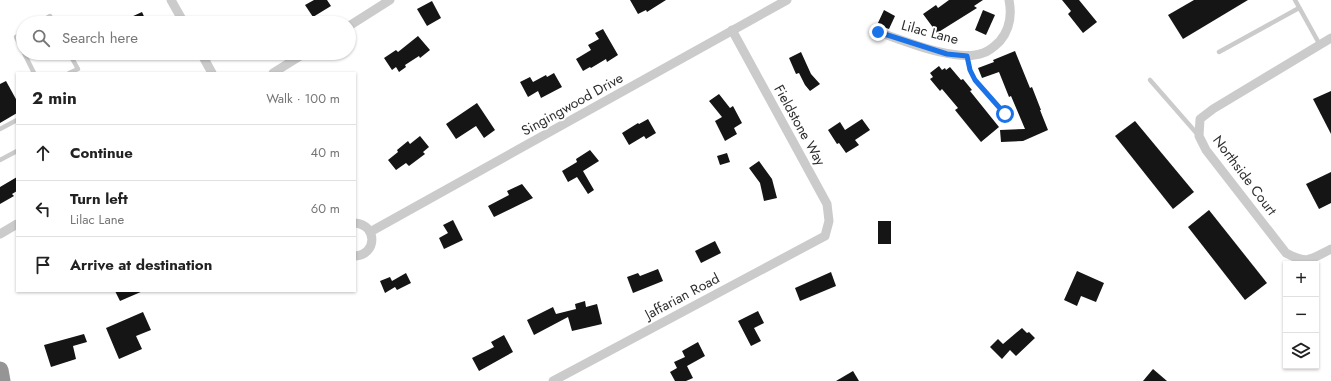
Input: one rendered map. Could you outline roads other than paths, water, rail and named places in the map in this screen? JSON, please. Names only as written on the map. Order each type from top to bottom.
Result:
[{"type":"highway","points":[[0,370],[2,381]]},
{"type":"street","points":[[171,0],[180,16]]},
{"type":"street","points":[[356,22],[390,0]]},
{"type":"street","name":"Singingwood Drive","points":[[370,232],[786,0]]},
{"type":"street","name":"Lilac Lane","points":[[878,32],[947,54],[967,56],[983,53],[995,47],[1005,35],[1010,22],[1009,0]]},
{"type":"street","name":"Fieldstone Way","points":[[732,30],[828,204],[829,220],[825,236]]},
{"type":"street","name":"Northside Court","points":[[1331,38],[1213,109],[1200,119],[1199,136],[1206,150],[1286,253],[1298,259],[1308,260],[1331,249]]},
{"type":"street","points":[[204,60],[211,72]]},
{"type":"street","points":[[275,72],[294,60]]},
{"type":"street","points":[[356,223],[365,226],[370,232],[372,241],[369,249],[362,255],[356,256]]},
{"type":"street","points":[[0,234],[16,225]]},
{"type":"street","name":"Jaffarian Road","points":[[553,381],[825,236]]},
{"type":"lane","points":[[1295,0],[1320,45]]},
{"type":"lane","points":[[1219,52],[1299,8]]},
{"type":"lane","points":[[967,56],[970,70],[975,80],[1005,114]]},
{"type":"lane","points":[[27,60],[33,72]]},
{"type":"lane","points":[[71,72],[78,68],[73,60]]},
{"type":"lane","points":[[1150,80],[1199,136]]},
{"type":"lane","points":[[0,129],[16,121]]},
{"type":"lane","points":[[0,160],[16,152]]}]
